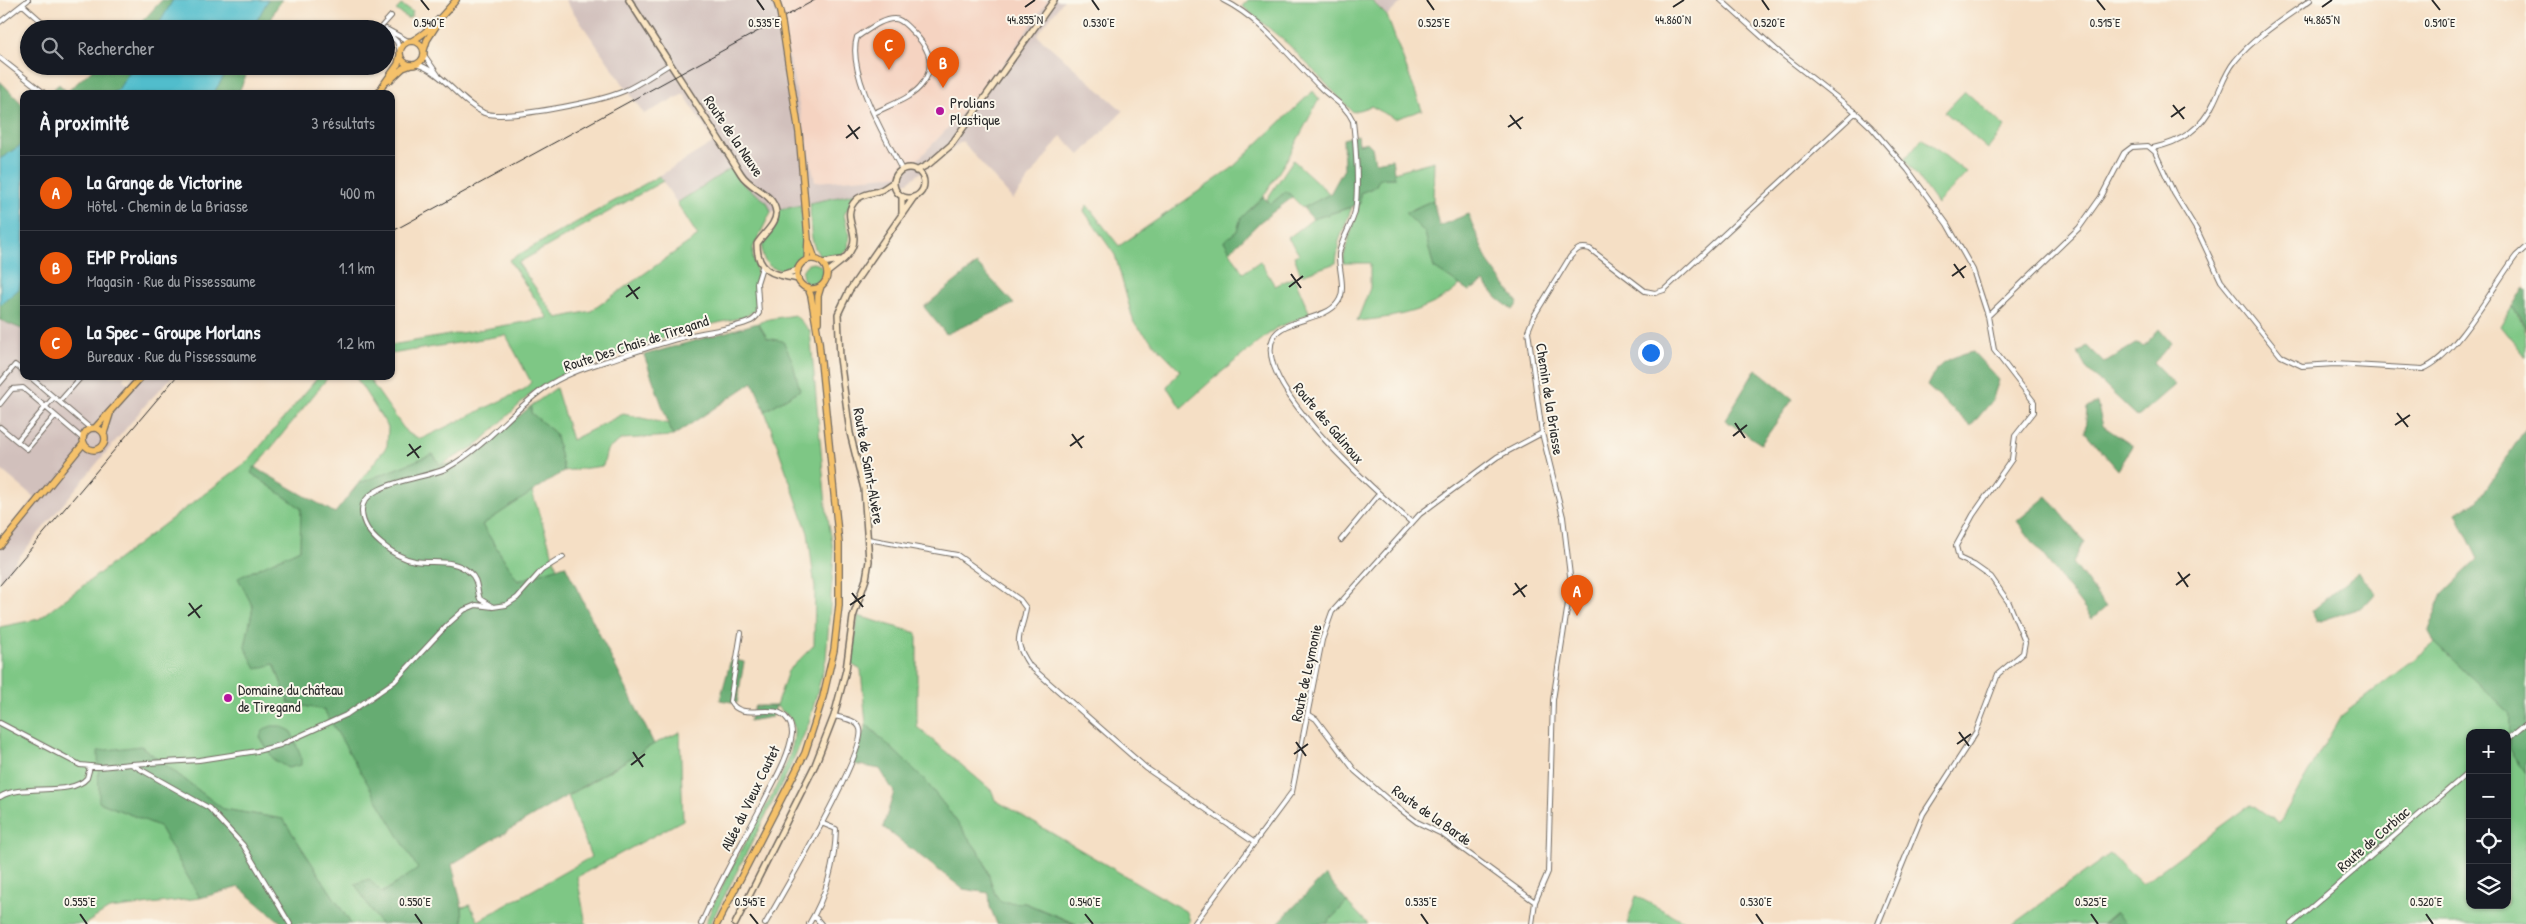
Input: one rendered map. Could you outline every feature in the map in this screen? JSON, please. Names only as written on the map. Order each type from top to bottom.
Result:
[{"type":"main road","points":[[395,69],[400,53],[410,41],[422,35],[456,0]]},
{"type":"main road","name":"Route de la Nauve","points":[[629,0],[744,179],[773,202],[776,213],[774,222],[758,244],[758,259],[762,267]]},
{"type":"main road","points":[[776,0],[782,23],[799,133],[808,239],[806,260],[798,270],[781,275]]},
{"type":"main road","points":[[818,342],[818,296],[828,272],[847,256],[853,246],[854,239],[848,218],[854,202],[862,196],[880,190],[894,182],[902,170],[916,171],[929,164],[951,145],[1054,0]]},
{"type":"main road","points":[[385,84],[403,68],[414,64],[424,52],[427,40],[441,17]]},
{"type":"main road","points":[[410,41],[420,43],[424,52]]},
{"type":"main road","points":[[400,53],[404,62],[414,64]]},
{"type":"main road","points":[[380,90],[391,75]]},
{"type":"main road","points":[[894,182],[897,192],[902,197],[914,197],[921,192],[923,179],[929,164]]},
{"type":"main road","points":[[916,171],[923,179]]},
{"type":"main road","points":[[880,190],[897,192]]},
{"type":"main road","points":[[902,197],[902,216]]},
{"type":"main road","name":"Route de Saint-Alvère","points":[[735,924],[815,765],[834,716],[846,670],[853,617],[866,579],[869,561],[864,489],[850,433],[837,324],[838,314],[848,291],[914,197]]},
{"type":"main road","points":[[808,239],[815,259]]},
{"type":"main road","points":[[806,260],[815,259],[823,263],[828,272]]},
{"type":"main road","points":[[823,263],[841,260]]},
{"type":"main road","points":[[717,924],[805,753],[823,697],[834,650],[839,605],[839,544],[818,342],[811,296],[808,288],[798,279],[781,275],[762,267]]},
{"type":"main road","points":[[798,270],[798,279]]},
{"type":"main road","points":[[808,288],[821,286]]},
{"type":"main road","points":[[1,544],[72,459],[83,441],[85,432],[111,412],[139,380]]},
{"type":"main road","points":[[72,459],[90,449],[97,449],[102,446],[111,412]]},
{"type":"main road","points":[[92,428],[104,433]]},
{"type":"main road","points":[[83,441],[90,449]]},
{"type":"street","points":[[0,22],[28,0]]},
{"type":"street","name":"Route des Galinoux","points":[[1223,0],[1247,15],[1280,44],[1321,88],[1345,108],[1353,120],[1355,210],[1339,254],[1341,294],[1338,302],[1329,310],[1280,329],[1273,336],[1271,357],[1289,395],[1332,449],[1410,522]]},
{"type":"street","points":[[1721,0],[1780,53],[1856,112],[1889,146],[1947,224],[1974,270],[1988,316],[1994,350],[2034,402],[2034,412],[2015,436],[2012,459],[1973,515],[1956,546],[1956,553],[1959,558],[1974,565],[1991,577],[2009,603],[2025,642],[2023,653],[1998,674],[1976,732],[1922,814],[1878,924]]},
{"type":"street","points":[[1988,316],[2079,228],[2101,196],[2124,153],[2132,147],[2140,145],[2153,148],[2172,144],[2190,134],[2202,121],[2214,103],[2222,82],[2236,60],[2310,0]]},
{"type":"street","points":[[23,5],[40,20]]},
{"type":"street","points":[[389,20],[391,16]]},
{"type":"street","points":[[874,113],[915,92],[928,75],[930,61],[924,42],[896,19],[886,20],[857,37],[854,46],[861,86],[874,113],[902,170]]},
{"type":"street","points":[[395,34],[410,41]]},
{"type":"street","points":[[395,40],[400,53]]},
{"type":"street","points":[[424,52],[441,78]]},
{"type":"street","points":[[0,58],[20,74]]},
{"type":"street","points":[[414,64],[424,66],[441,78],[468,104],[486,114],[508,115],[592,101],[624,91],[670,64]]},
{"type":"street","points":[[22,75],[40,90]]},
{"type":"street","name":"Chemin de la Briasse","points":[[1532,924],[1535,902],[1548,872],[1553,700],[1571,584],[1563,517],[1542,433],[1528,331],[1534,316],[1577,249],[1583,247],[1590,249],[1645,291],[1655,293],[1664,290],[1856,112]]},
{"type":"street","points":[[2153,148],[2221,281],[2280,356],[2302,366],[2335,364],[2423,369],[2432,365],[2461,333],[2516,256],[2526,247]]},
{"type":"street","name":"Route Des Chais de Tiregand","points":[[494,607],[480,599],[477,580],[469,571],[457,565],[415,561],[400,556],[383,545],[372,534],[366,522],[362,512],[364,502],[372,492],[386,485],[430,476],[479,447],[532,398],[558,380],[592,366],[687,336],[750,321],[759,313],[757,283],[762,267]]},
{"type":"street","points":[[0,383],[15,365],[20,369]]},
{"type":"street","points":[[34,380],[92,428]]},
{"type":"street","points":[[60,401],[78,380]]},
{"type":"street","points":[[0,404],[12,390],[23,388],[83,441]]},
{"type":"street","points":[[17,441],[54,397]]},
{"type":"street","points":[[0,427],[27,449],[55,416]]},
{"type":"street","name":"Route de Leymonie","points":[[1194,924],[1292,792],[1322,640],[1332,612],[1410,522],[1497,458],[1542,433]]},
{"type":"street","points":[[1341,540],[1379,494]]},
{"type":"street","points":[[868,539],[957,556],[1020,600],[1026,608],[1018,636],[1021,653],[1030,666],[1146,768],[1255,843]]},
{"type":"street","points":[[0,723],[68,761],[90,767],[208,759],[280,745],[346,715],[368,701],[395,681],[447,625],[464,610],[476,605],[494,607],[506,605],[517,598],[542,570],[563,557]]},
{"type":"street","name":"Allée du Vieux Coutet","points":[[701,924],[778,774],[792,736],[791,726],[783,715],[775,711],[744,711],[736,708],[730,702],[741,633]]},
{"type":"street","name":"Route de la Barde","points":[[1308,714],[1316,719],[1355,771],[1392,803],[1417,822],[1442,834],[1535,902]]},
{"type":"street","points":[[765,924],[821,823],[852,762],[861,732],[859,725],[834,716]]},
{"type":"street","points":[[2511,737],[2526,724]]},
{"type":"street","points":[[131,764],[209,808],[228,827],[243,846],[290,924]]},
{"type":"street","points":[[0,797],[10,791],[23,792],[77,785],[87,778],[90,767]]},
{"type":"street","name":"Route de Corbiac","points":[[2292,924],[2468,774]]},
{"type":"street","points":[[809,924],[829,881],[836,847],[836,829],[821,823]]},
{"type":"street","points":[[813,918],[816,918],[822,924]]},
{"type":"shaded area","points":[[565,0],[775,0],[780,14],[815,182],[903,175],[990,84],[1048,0],[1064,0],[1037,35],[1123,111],[1080,155],[1061,136],[1013,200],[962,141],[908,182],[766,213],[731,168],[677,203],[659,176],[714,142],[684,94],[644,114]]},
{"type":"shaded area","points":[[775,0],[1048,0],[990,84],[903,175],[815,182],[780,14]]},
{"type":"shaded area","points":[[1371,0],[1404,0],[1387,16]]},
{"type":"shaded area","points":[[0,320],[20,328],[20,380],[123,380],[128,383],[131,380],[169,380],[147,403],[0,580],[0,540],[35,498],[0,469]]},
{"type":"green space","points":[[162,0],[174,0],[162,20],[143,20]]},
{"type":"green space","points":[[259,0],[282,0],[271,20],[248,20]]},
{"type":"green space","points":[[1248,0],[1371,0],[1387,16],[1422,110],[1395,119],[1371,106],[1353,112],[1288,44],[1242,6]]},
{"type":"green space","points":[[401,5],[413,12],[410,18],[396,10]]},
{"type":"green space","points":[[86,75],[127,75],[118,90],[69,90]]},
{"type":"green space","points":[[215,75],[246,75],[240,90],[205,90]]},
{"type":"green space","points":[[0,81],[20,102],[20,146],[0,159]]},
{"type":"green space","points":[[59,84],[65,90],[52,90]]},
{"type":"green space","points":[[1313,91],[1319,99],[1289,156],[1263,197],[1241,218],[1237,231],[1224,241],[1243,273],[1260,261],[1275,286],[1294,277],[1310,314],[1276,328],[1213,379],[1181,408],[1167,387],[1180,370],[1134,323],[1115,255],[1084,211],[1087,205],[1119,246],[1231,169]]},
{"type":"green space","points":[[1965,91],[2005,127],[1988,149],[1945,112]]},
{"type":"green space","points":[[1358,135],[1359,144],[1367,142],[1372,147],[1375,162],[1392,159],[1395,178],[1380,178],[1375,187],[1360,193],[1360,204],[1313,219],[1303,208],[1330,194],[1344,169],[1343,139]]},
{"type":"green space","points":[[1922,138],[1967,173],[1937,204],[1905,159]]},
{"type":"green space","points":[[1293,160],[1330,194],[1303,208],[1286,191],[1271,204],[1267,199]]},
{"type":"green space","points":[[1434,161],[1433,200],[1405,213],[1425,233],[1434,268],[1460,285],[1438,301],[1412,312],[1357,321],[1370,288],[1370,263],[1343,263],[1357,212],[1360,193],[1375,187],[1380,178],[1395,178],[1394,172]]},
{"type":"green space","points":[[731,168],[744,185],[767,202],[771,212],[753,248],[757,272],[756,307],[753,312],[744,317],[687,330],[570,370],[535,390],[476,446],[440,465],[433,454],[358,484],[387,446],[388,427],[358,380],[370,380],[407,433],[421,439],[525,389],[531,382],[506,335],[395,353],[395,344],[548,318],[509,260],[659,176],[663,181],[518,263],[557,318],[591,311],[698,236],[677,203]]},
{"type":"green space","points":[[1286,191],[1293,197],[1261,221],[1230,251],[1224,241],[1237,231],[1241,218],[1263,197],[1271,204]]},
{"type":"green space","points":[[857,193],[844,215],[849,235],[848,250],[835,257],[823,257],[817,252],[812,237],[810,203]]},
{"type":"green space","points":[[1433,200],[1439,226],[1468,214],[1488,262],[1518,303],[1513,310],[1497,298],[1484,282],[1469,291],[1434,268],[1425,233],[1405,213]]},
{"type":"green space","points":[[801,205],[804,252],[793,268],[773,268],[765,261],[763,256],[763,242],[775,228],[779,210]]},
{"type":"green space","points":[[1352,207],[1339,241],[1336,263],[1301,275],[1294,256],[1299,254],[1288,238],[1313,219]]},
{"type":"green space","points":[[20,260],[20,328],[0,320],[0,277]]},
{"type":"green space","points":[[813,263],[821,266],[824,274],[821,282],[813,285],[805,282],[802,274],[805,266]]},
{"type":"green space","points":[[977,264],[1014,304],[946,334],[924,307]]},
{"type":"green space","points":[[2523,288],[2526,290],[2526,330],[2520,316],[2512,307]]},
{"type":"green space","points":[[2512,307],[2523,325],[2526,357],[2501,326]]},
{"type":"green space","points":[[795,315],[810,331],[826,505],[834,555],[826,659],[809,723],[788,772],[710,924],[705,924],[724,882],[781,776],[793,742],[794,729],[792,721],[776,706],[788,671],[814,645],[815,588],[808,533],[765,411],[800,390],[758,323],[769,319]]},
{"type":"green space","points":[[758,323],[767,338],[783,341],[792,360],[800,390],[765,411],[753,382],[673,436],[644,355]]},
{"type":"green space","points":[[2159,329],[2171,343],[2154,363],[2175,385],[2138,417],[2086,368],[2078,353],[2087,346],[2104,363],[2137,343],[2144,346]]},
{"type":"green space","points":[[1973,352],[1999,380],[1992,401],[1971,426],[1927,386],[1935,371],[1944,362],[1956,356]]},
{"type":"green space","points":[[1756,369],[1793,399],[1761,444],[1725,420]]},
{"type":"green space","points":[[316,380],[326,380],[251,473],[301,508],[300,549],[239,578],[253,607],[245,647],[274,664],[289,703],[324,710],[419,869],[382,893],[356,885],[380,924],[351,924],[283,819],[223,809],[141,746],[99,802],[159,826],[200,898],[109,909],[85,924],[0,924],[0,627],[39,619],[248,461]]},
{"type":"green space","points":[[556,388],[572,440],[623,414],[669,424],[673,436],[622,439],[607,450],[603,466],[564,471],[555,433],[531,413],[531,406]]},
{"type":"green space","points":[[2097,403],[2103,426],[2133,446],[2118,470],[2085,432],[2087,408]]},
{"type":"green space","points":[[531,406],[531,413],[555,433],[564,471],[482,525],[518,581],[565,565],[654,744],[452,864],[462,907],[463,924],[380,924],[355,884],[369,879],[382,893],[418,869],[324,710],[289,703],[274,664],[256,669],[245,647],[253,607],[238,578],[300,549],[301,508],[251,473],[254,467],[335,513],[358,484],[433,454],[440,465],[466,461]]},
{"type":"green space","points":[[2526,428],[2526,772],[2511,751],[2510,714],[2435,643],[2428,630],[2443,593],[2478,559],[2456,513],[2478,501]]},
{"type":"green space","points":[[532,492],[557,568],[518,581],[482,525]]},
{"type":"green space","points":[[2047,496],[2084,541],[2073,563],[2106,607],[2092,619],[2017,521]]},
{"type":"green space","points":[[2358,572],[2376,593],[2363,607],[2317,622],[2311,611]]},
{"type":"green space","points":[[858,616],[917,633],[917,727],[992,791],[995,800],[1187,912],[1190,921],[1188,924],[1077,924],[1025,903],[1001,902],[995,894],[983,858],[949,811],[923,778],[866,724],[861,670],[851,664]]},
{"type":"green space","points":[[2435,643],[2510,714],[2510,729],[2466,729],[2466,909],[2511,909],[2511,751],[2526,772],[2526,924],[2127,924],[2116,913],[2103,924],[2013,924],[2110,854],[2142,884],[2251,804],[2279,823],[2341,716]]},
{"type":"green space","points":[[731,659],[744,662],[737,703],[720,700]]},
{"type":"green space","points":[[755,706],[776,706],[772,717],[749,721]]},
{"type":"green space","points":[[866,724],[923,778],[949,811],[983,858],[995,894],[1001,902],[1025,903],[1075,924],[997,924],[990,907],[989,893],[963,889],[883,827],[894,792],[880,769],[853,764]]},
{"type":"green space","points":[[280,726],[291,731],[301,757],[301,765],[288,768],[274,760],[260,737],[264,729]]},
{"type":"green space","points":[[680,732],[683,820],[577,877],[586,924],[463,924],[462,907],[470,905],[478,921],[591,857],[568,796],[654,744]]},
{"type":"green space","points":[[141,746],[223,809],[283,819],[351,924],[283,924],[239,887],[200,898],[159,826],[99,802],[98,751]]},
{"type":"green space","points":[[1325,875],[1347,902],[1326,924],[1277,924]]},
{"type":"green space","points":[[1636,896],[1689,924],[1627,924]]},
{"type":"green space","points":[[1347,902],[1368,924],[1326,924]]},
{"type":"green space","points":[[2116,913],[2127,924],[2103,924]]},
{"type":"water","points":[[173,0],[268,0],[257,20],[161,20]]},
{"type":"water","points":[[127,75],[225,75],[215,90],[118,90]]},
{"type":"water","points":[[20,146],[20,286],[19,289],[0,305],[0,159]]},
{"type":"railway","points":[[395,230],[815,0]]},
{"type":"railway","points":[[0,585],[174,380]]},
{"type":"place","name":"La Spec - Groupe Morlans","points":[[889,70]]},
{"type":"place","name":"EMP Prolians","points":[[943,88]]},
{"type":"place","name":"Prolians Plastique","points":[[940,111]]},
{"type":"place","name":"La Grange de Victorine","points":[[1577,616]]},
{"type":"place","name":"Domaine du château de Tiregand","points":[[228,698]]}]
